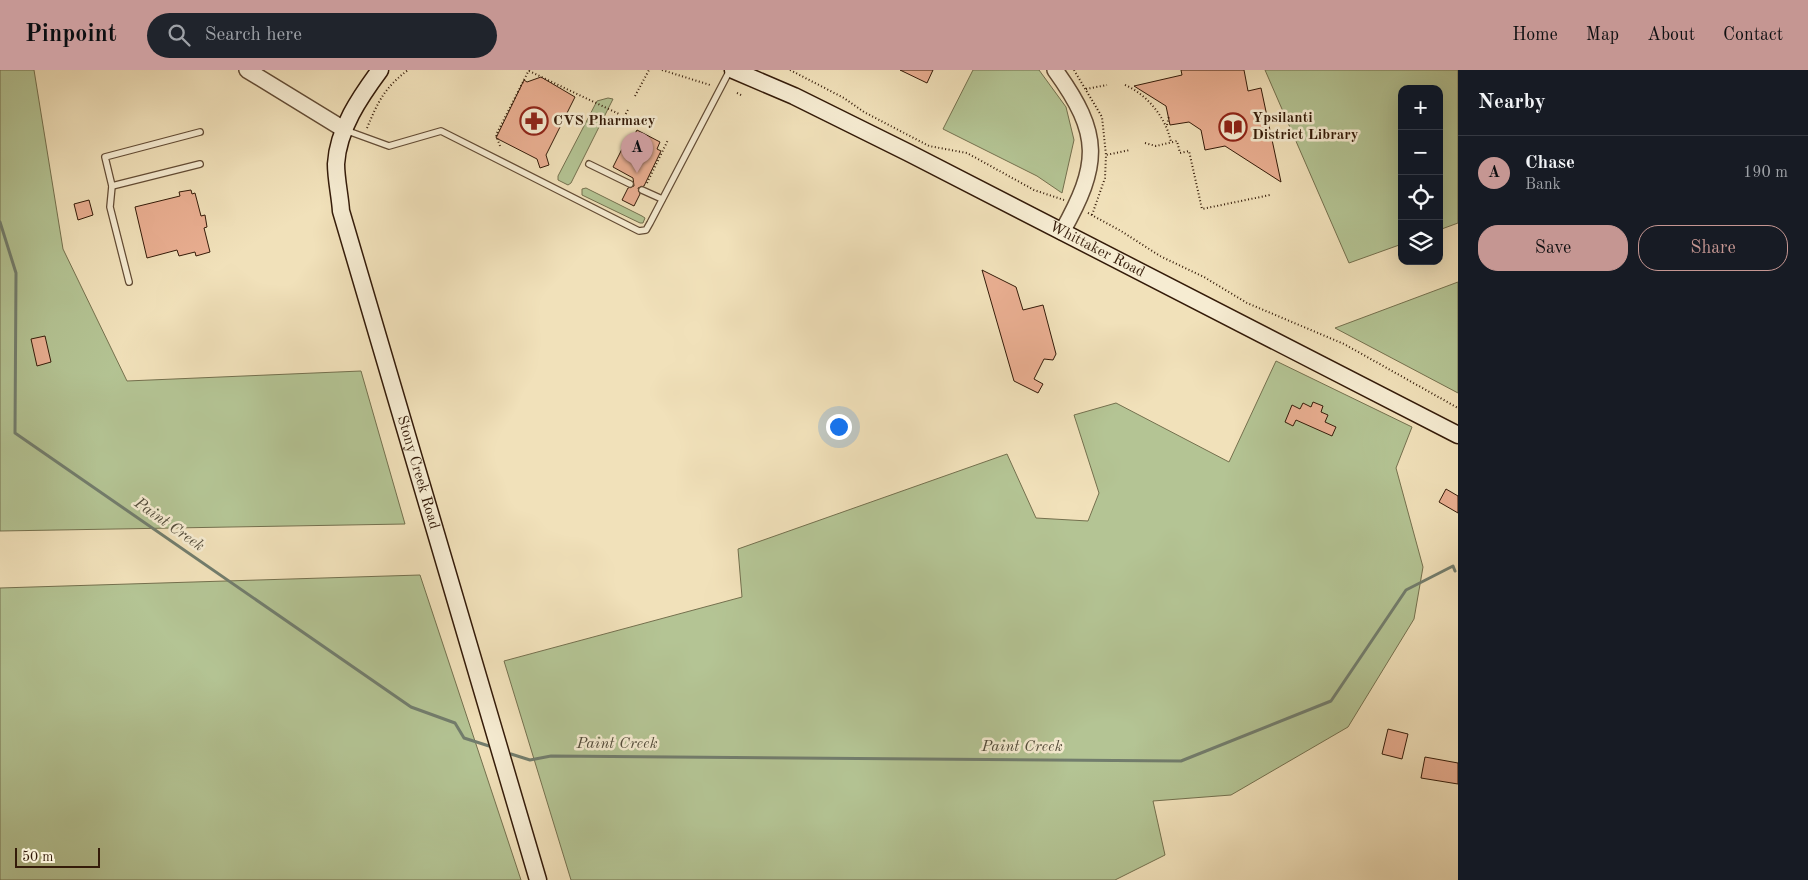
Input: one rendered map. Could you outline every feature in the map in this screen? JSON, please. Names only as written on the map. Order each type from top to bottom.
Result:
[{"type":"main road","name":"Stony Creek Road","points":[[380,70],[358,99],[345,130],[336,164],[341,211],[538,880]]},
{"type":"main road","name":"Whittaker Road","points":[[732,70],[794,96],[892,144],[1458,435]]},
{"type":"street","points":[[247,70],[345,130]]},
{"type":"street","points":[[1056,70],[1078,102],[1092,150],[1087,182],[1062,232]]},
{"type":"lane","points":[[345,130],[389,146],[441,131],[640,231],[646,230],[732,70]]},
{"type":"lane","points":[[129,282],[110,207],[112,186],[105,157],[200,132]]},
{"type":"lane","points":[[112,186],[200,164]]},
{"type":"lane","points":[[589,164],[630,184]]},
{"type":"lane","points":[[642,190],[662,199]]},
{"type":"path","points":[[368,127],[378,101],[393,81],[408,70]]},
{"type":"path","points":[[500,146],[496,135],[529,70],[619,114]]},
{"type":"path","points":[[635,96],[649,70]]},
{"type":"path","points":[[662,70],[710,85]]},
{"type":"path","points":[[790,70],[929,146],[967,153],[1034,190],[1066,200]]},
{"type":"path","points":[[1074,70],[1104,122],[1105,178],[1092,215]]},
{"type":"path","points":[[1124,84],[1148,101],[1167,125],[1171,142]]},
{"type":"path","points":[[1086,88],[1107,85]]},
{"type":"path","points":[[737,93],[744,96]]},
{"type":"path","points":[[624,117],[629,108]]},
{"type":"path","points":[[1167,125],[1169,116]]},
{"type":"path","points":[[646,184],[668,140]]},
{"type":"path","points":[[1145,143],[1156,146],[1177,141],[1180,153],[1189,151],[1202,209],[1270,195]]},
{"type":"path","points":[[1106,155],[1130,150]]},
{"type":"path","points":[[1088,213],[1160,256],[1204,277],[1247,303],[1344,344],[1458,408]]},
{"type":"green space","points":[[0,70],[34,70],[63,249],[127,381],[361,371],[405,524],[0,531]]},
{"type":"green space","points":[[973,70],[1039,70],[1066,107],[1074,140],[1062,193],[1037,176],[943,129]]},
{"type":"green space","points":[[1265,70],[1458,70],[1458,223],[1443,229],[1443,85],[1398,85],[1398,245],[1349,263]]},
{"type":"green space","points":[[608,98],[613,99],[571,183],[568,185],[558,180],[558,176],[597,101]]},
{"type":"green space","points":[[586,188],[642,216],[645,218],[643,223],[582,195],[582,189]]},
{"type":"green space","points":[[1458,282],[1458,393],[1335,328]]},
{"type":"green space","points":[[1276,361],[1412,427],[1396,468],[1423,567],[1414,619],[1348,727],[1231,795],[1153,801],[1165,855],[1115,880],[571,880],[504,661],[742,597],[738,549],[1007,454],[1036,518],[1088,521],[1099,493],[1074,415],[1116,403],[1229,462]]},
{"type":"green space","points":[[420,575],[521,880],[0,880],[0,588]]},
{"type":"building","points":[[900,70],[933,70],[927,83]]},
{"type":"building","name":"Ypsilanti District Library","points":[[1181,70],[1244,70],[1248,91],[1261,88],[1281,182],[1225,146],[1205,150],[1201,130],[1189,122],[1170,125],[1166,106],[1134,86],[1182,75]]},
{"type":"building","name":"CVS Pharmacy","points":[[541,77],[575,97],[546,155],[549,165],[540,168],[537,159],[496,138],[524,80],[527,82]]},
{"type":"building","points":[[637,130],[660,142],[657,149],[661,151],[644,186],[638,188],[640,194],[634,206],[622,200],[628,188],[634,186],[633,178],[613,167],[629,135],[633,137]]},
{"type":"building","points":[[191,190],[192,194],[195,193],[201,216],[205,215],[207,227],[204,228],[210,252],[196,256],[195,252],[179,256],[177,250],[147,258],[135,207],[180,196],[179,192]]},
{"type":"building","points":[[89,200],[93,215],[78,220],[74,204]]},
{"type":"building","points":[[982,270],[1016,287],[1023,310],[1043,305],[1056,354],[1053,360],[1044,359],[1034,379],[1043,384],[1038,393],[1014,381]]},
{"type":"building","points":[[45,336],[51,362],[37,366],[31,339]]},
{"type":"building","points":[[1313,402],[1323,406],[1321,412],[1328,415],[1325,422],[1336,427],[1332,436],[1296,420],[1293,426],[1285,422],[1292,405],[1300,409],[1303,403],[1311,407]]},
{"type":"building","points":[[1446,489],[1458,496],[1458,513],[1439,502]]},
{"type":"building","points":[[1388,729],[1408,734],[1402,759],[1382,754]]},
{"type":"building","points":[[1425,757],[1458,763],[1458,784],[1421,778]]},
{"type":"waterway","name":"Paint Creek","points":[[0,222],[16,273],[15,433],[411,707],[455,723],[464,738],[489,746]]},
{"type":"waterway","name":"Paint Creek","points":[[511,754],[530,760],[551,756],[1181,761],[1331,701],[1406,590],[1453,566],[1455,571]]},
{"type":"place","name":"CVS Pharmacy","points":[[534,121]]},
{"type":"place","name":"Ypsilanti District Library","points":[[1233,127]]},
{"type":"place","name":"Chase","points":[[637,173]]}]
